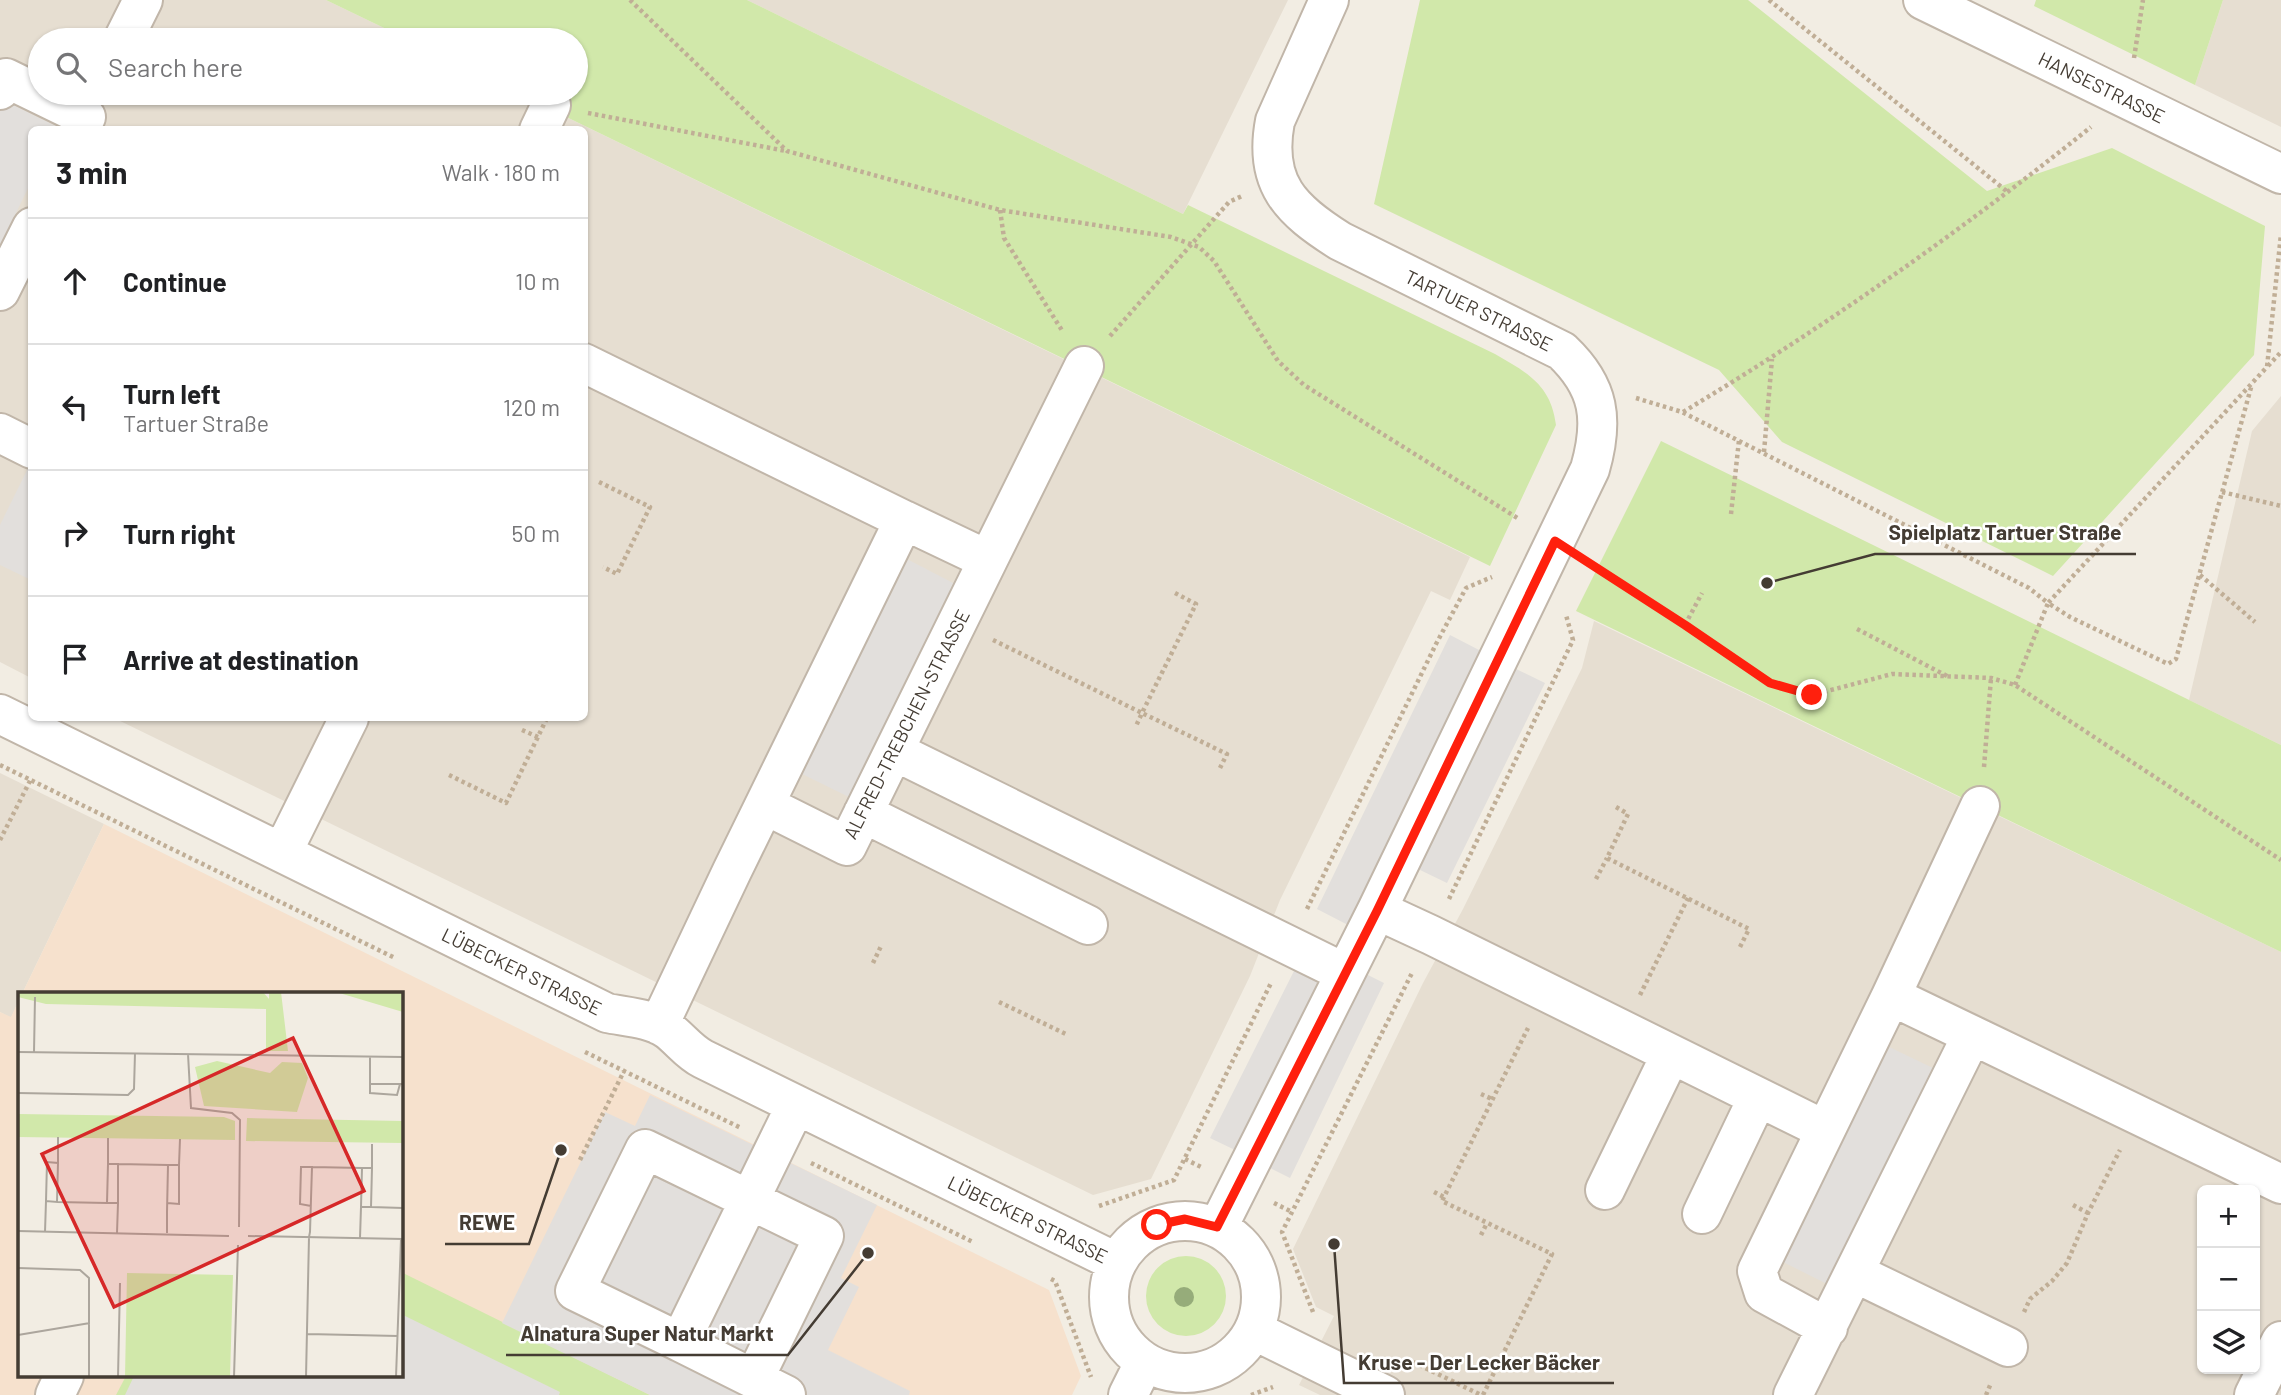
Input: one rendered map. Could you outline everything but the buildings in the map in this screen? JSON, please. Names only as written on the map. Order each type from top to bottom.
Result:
[{"type":"street","points":[[129,28],[143,0]]},
{"type":"street","name":"TARTUER STRASSE","points":[[1217,1227],[1377,911],[1590,469],[1598,430],[1594,396],[1578,366],[1562,351],[1340,241],[1310,222],[1294,207],[1279,181],[1271,141],[1275,121],[1329,0]]},
{"type":"street","name":"HANSESTRASSE","points":[[1923,0],[2281,174]]},
{"type":"street","points":[[0,90],[6,78],[28,87]]},
{"type":"street","points":[[69,105],[88,113]]},
{"type":"street","points":[[0,291],[28,235]]},
{"type":"street","points":[[588,365],[988,561]]},
{"type":"street","name":"ALFRED-TREBCHEN-STRASSE","points":[[765,805],[847,846],[1084,366]]},
{"type":"street","points":[[0,433],[28,447]]},
{"type":"street","points":[[659,1025],[904,520]]},
{"type":"street","name":"LÜBECKER STRASSE","points":[[0,714],[607,1013],[659,1025],[669,1031],[690,1053],[1116,1262]]},
{"type":"street","points":[[282,853],[348,721]]},
{"type":"street","points":[[894,751],[1345,973]]},
{"type":"street","points":[[1828,1328],[1764,1293],[1757,1272],[1980,806]]},
{"type":"street","points":[[863,813],[1088,925]]},
{"type":"street","points":[[1377,911],[1431,935],[1825,1130]]},
{"type":"street","points":[[1891,996],[2281,1184]]},
{"type":"street","points":[[1793,1395],[1972,1035]]},
{"type":"street","points":[[1605,1190],[1671,1054]]},
{"type":"street","points":[[1702,1214],[1758,1097]]},
{"type":"street","points":[[680,1342],[796,1105]]},
{"type":"street","points":[[645,1149],[750,1200],[824,1236],[770,1387],[575,1291],[645,1149]]},
{"type":"street","points":[[1185,1219],[1217,1227],[1240,1242],[1257,1269],[1262,1300],[1255,1331],[1235,1357],[1206,1371],[1136,1379],[1111,1317],[1108,1289],[1116,1262],[1133,1240],[1157,1225],[1185,1219]]},
{"type":"street","points":[[1855,1273],[2008,1347]]},
{"type":"street","points":[[1255,1331],[1385,1395]]},
{"type":"street","points":[[2254,1395],[2281,1341]]},
{"type":"street","points":[[55,1395],[63,1378]]},
{"type":"path","points":[[630,0],[787,151]]},
{"type":"path","points":[[1769,0],[2009,193]]},
{"type":"path","points":[[2143,0],[2134,56],[2117,94],[2099,122],[2009,193],[1772,359],[1682,412],[2029,588],[2070,618],[2168,664],[2176,659],[2252,383]]},
{"type":"path","points":[[545,117],[787,151],[1000,210],[1171,237],[1190,243],[1199,247],[1214,261],[1278,361],[1304,385],[1555,541],[1770,683],[1812,695],[1892,674],[1991,678],[2015,685],[2281,860]]},
{"type":"path","points":[[1000,210],[1004,238],[1084,366],[1229,202],[1279,181]]},
{"type":"path","points":[[2267,367],[2281,234]]},
{"type":"path","points":[[2015,685],[2048,603],[2281,352]]},
{"type":"path","points":[[1764,452],[1772,359]]},
{"type":"path","points":[[1731,514],[1739,440]]},
{"type":"path","points":[[599,482],[650,507],[617,574],[603,567]]},
{"type":"path","points":[[2222,492],[2281,506]]},
{"type":"path","points":[[1098,1206],[1174,1180],[1436,644],[1466,588],[1495,575]]},
{"type":"path","points":[[2199,575],[2255,622]]},
{"type":"path","points":[[1136,726],[1196,604],[1175,593]]},
{"type":"path","points":[[1685,625],[1702,593]]},
{"type":"path","points":[[958,622],[1227,754],[1220,768]]},
{"type":"path","points":[[1857,629],[1948,677]]},
{"type":"path","points":[[1980,806],[1991,678]]},
{"type":"path","points":[[449,775],[506,803],[546,721]]},
{"type":"path","points":[[522,730],[538,737]]},
{"type":"path","points":[[0,765],[403,962]]},
{"type":"path","points":[[0,840],[31,779]]},
{"type":"path","points":[[1596,879],[1628,814],[1616,807]]},
{"type":"path","points":[[1606,858],[1749,929],[1739,949]]},
{"type":"path","points":[[1622,1031],[1688,898]]},
{"type":"path","points":[[873,963],[882,944]]},
{"type":"path","points":[[1483,1395],[1552,1254],[1442,1201],[1546,993]]},
{"type":"path","points":[[999,1002],[1068,1035]]},
{"type":"path","points":[[575,1047],[982,1246]]},
{"type":"path","points":[[580,1160],[624,1071]]},
{"type":"path","points":[[1482,1094],[1492,1100]]},
{"type":"path","points":[[1986,1395],[2030,1299],[2052,1281],[2067,1263],[2088,1213],[2138,1115]]},
{"type":"path","points":[[1434,1192],[1444,1196]]},
{"type":"path","points":[[2073,1205],[2088,1213]]},
{"type":"path","points":[[1481,1235],[1487,1223]]},
{"type":"path","points":[[1043,1275],[1055,1281],[1092,1379],[1087,1389]]},
{"type":"shaded area","points":[[0,0],[326,0],[384,28],[28,28],[28,105],[542,105],[585,126],[28,126],[28,676],[0,662]]},
{"type":"shaded area","points":[[747,0],[1288,0],[1183,214]]},
{"type":"shaded area","points":[[2223,0],[2281,0],[2281,127],[2195,85]]},
{"type":"shaded area","points":[[5,101],[56,126],[28,126],[28,188],[0,246],[0,112]]},
{"type":"shaded area","points":[[588,128],[1470,557],[1450,600],[1431,591],[1280,900],[1250,976],[1151,1179],[1093,1195],[120,721],[588,721]]},
{"type":"shaded area","points":[[2281,396],[2281,745],[2189,700],[2252,431]]},
{"type":"shaded area","points":[[28,468],[28,579],[0,565],[0,525]]},
{"type":"shaded area","points":[[905,558],[957,585],[853,799],[800,773]]},
{"type":"shaded area","points":[[1594,621],[2281,952],[2281,1395],[1320,1395],[1299,1385],[1334,1316],[1316,1307],[1293,1249],[1423,983],[1463,909],[1582,668]]},
{"type":"shaded area","points":[[1450,635],[1481,651],[1348,925],[1317,909]]},
{"type":"shaded area","points":[[1516,669],[1545,683],[1447,883],[1418,869]]},
{"type":"shaded area","points":[[0,773],[104,824],[23,992],[18,992],[18,1002],[11,1018],[0,1012]]},
{"type":"shaded area","points":[[104,824],[1049,1290],[1081,1376],[1072,1395],[0,1395],[0,1012],[11,1017],[18,1002],[18,1378],[402,1378],[402,992],[23,992]]},
{"type":"shaded area","points":[[1295,969],[1319,981],[1235,1150],[1210,1138]]},
{"type":"shaded area","points":[[1362,972],[1384,983],[1290,1178],[1268,1167]]},
{"type":"shaded area","points":[[1883,1044],[1935,1069],[1829,1285],[1779,1260]]},
{"type":"shaded area","points":[[650,1095],[877,1205],[841,1278],[859,1287],[828,1350],[910,1391],[909,1395],[650,1395],[502,1323],[605,1112],[635,1126]]},
{"type":"shaded area","points":[[402,1314],[560,1392],[559,1395],[125,1395],[133,1378],[402,1378]]},
{"type":"green space","points":[[326,0],[747,0],[1183,214],[1188,205],[1495,354],[1518,367],[1543,390],[1549,400],[1556,425],[1490,566],[542,105],[588,105],[588,28],[384,28]]},
{"type":"green space","points":[[1420,0],[1748,0],[1987,191],[2112,148],[2265,226],[2254,355],[2053,576],[1782,442],[1719,370],[1374,204]]},
{"type":"green space","points":[[2036,0],[2223,0],[2195,85],[2034,6]]},
{"type":"green space","points":[[1661,441],[2281,745],[2281,952],[1576,611]]},
{"type":"green space","points":[[1186,1256],[1201,1259],[1214,1268],[1223,1281],[1226,1296],[1223,1311],[1214,1324],[1201,1333],[1186,1336],[1171,1333],[1158,1324],[1149,1311],[1146,1296],[1149,1281],[1158,1268],[1171,1259]]},
{"type":"green space","points":[[402,1272],[650,1395],[116,1395],[125,1378],[402,1378]]},
{"type":"place","name":"Spielplatz Tartuer Straße","points":[[1767,583]]},
{"type":"place","name":"REWE","points":[[561,1150]]},
{"type":"place","name":"Kruse - Der Lecker Bäcker","points":[[1334,1244]]},
{"type":"place","name":"Alnatura Super Natur Markt","points":[[868,1253]]},
{"type":"route","points":[[1157,1225],[1185,1219],[1217,1227],[1377,911],[1555,541],[1770,683],[1812,695]]}]
